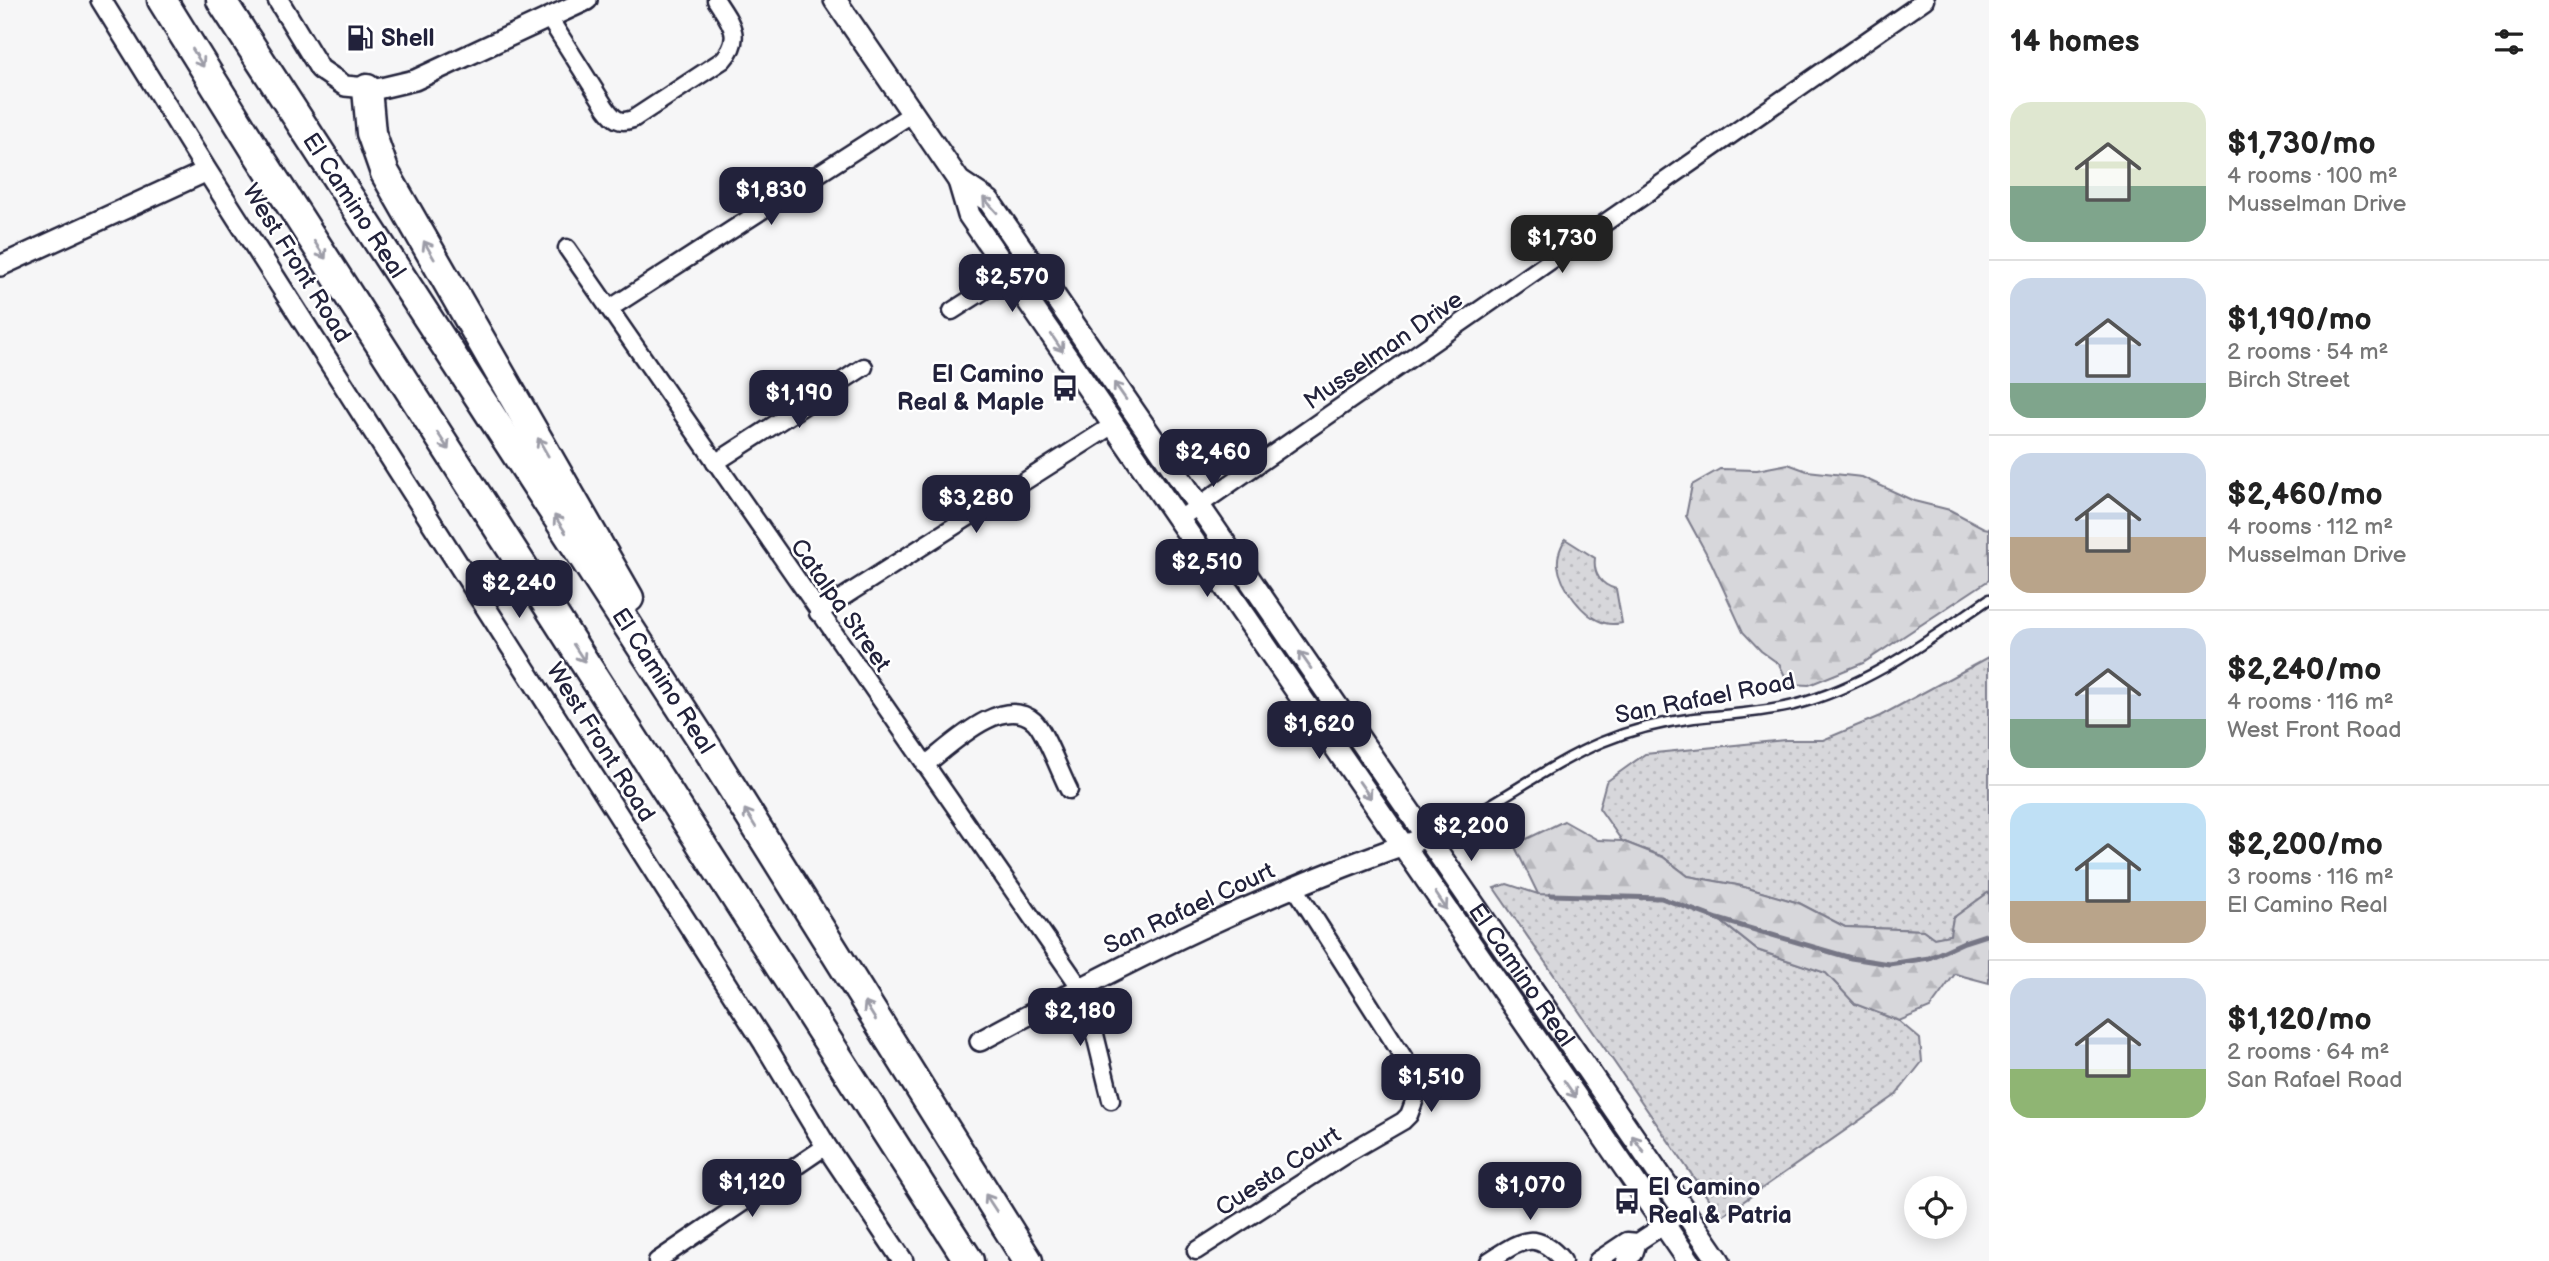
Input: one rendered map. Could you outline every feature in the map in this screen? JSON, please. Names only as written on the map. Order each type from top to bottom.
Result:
[{"type":"highway","points":[[162,0],[256,151],[969,1261]]},
{"type":"highway","name":"El Camino Real","points":[[220,0],[704,743],[1028,1261]]},
{"type":"highway","points":[[367,89],[371,133],[385,173],[671,671],[704,743]]},
{"type":"main road","name":"El Camino Real","points":[[835,0],[959,181],[969,215],[1689,1261]]},
{"type":"main road","name":"El Camino Real","points":[[959,181],[989,201],[1719,1261]]},
{"type":"street","name":"West Front Road","points":[[101,0],[207,171],[765,1043],[826,1146],[903,1261]]},
{"type":"street","points":[[278,0],[320,69],[345,86],[367,89],[386,88],[415,80],[587,0]]},
{"type":"street","points":[[549,18],[606,108],[615,120],[624,122],[633,119],[723,61],[730,52],[735,42],[733,28],[716,0]]},
{"type":"street","name":"Musselman Drive","points":[[1178,520],[1924,0]]},
{"type":"street","points":[[609,309],[913,113]]},
{"type":"street","points":[[0,266],[207,171]]},
{"type":"street","name":"Catalpa Street","points":[[567,248],[1080,987],[1091,1018],[1111,1100]]},
{"type":"street","points":[[952,311],[1010,274]]},
{"type":"street","points":[[715,463],[864,367]]},
{"type":"street","points":[[818,613],[1113,425]]},
{"type":"street","points":[[925,765],[983,721],[995,715],[1018,713],[1037,724],[1069,790]]},
{"type":"street","name":"San Rafael Court","points":[[979,1041],[1174,940],[1294,886],[1373,854],[1427,837]]},
{"type":"street","name":"Cuesta Court","points":[[1196,1251],[1351,1151],[1403,1121],[1414,1106],[1415,1082],[1409,1066],[1294,886]]},
{"type":"street","points":[[657,1261],[826,1146]]},
{"type":"street","points":[[1597,1261],[1627,1241],[1638,1241],[1685,1211]]},
{"type":"street","points":[[1489,1261],[1517,1243],[1535,1241],[1551,1247],[1563,1261]]},
{"type":"street","points":[[1625,1261],[1634,1254],[1638,1241]]},
{"type":"lane","name":"San Rafael Road","points":[[1427,837],[1451,827],[1601,743],[1645,728],[1791,706],[1828,695],[1863,680],[1896,661],[1989,599]]},
{"type":"green space","points":[[1788,464],[1807,471],[1862,477],[1914,501],[1950,510],[1989,529],[1989,580],[1863,663],[1809,685],[1789,684],[1779,664],[1761,651],[1743,632],[1711,562],[1686,516],[1692,485],[1720,469],[1757,470]]},
{"type":"green space","points":[[1565,539],[1595,558],[1595,569],[1599,578],[1616,589],[1622,623],[1609,624],[1597,620],[1574,600],[1563,582],[1558,565]]},
{"type":"green space","points":[[1989,657],[1989,892],[1953,918],[1950,935],[1934,938],[1923,930],[1845,927],[1799,903],[1737,885],[1688,876],[1663,857],[1622,841],[1599,808],[1606,782],[1645,754],[1785,740],[1823,740],[1880,716]]},
{"type":"green space","points":[[1564,821],[1598,840],[1622,841],[1663,857],[1688,876],[1737,885],[1799,903],[1845,927],[1923,930],[1934,938],[1950,935],[1953,918],[1989,892],[1989,983],[1955,974],[1930,1008],[1899,1021],[1855,1004],[1826,973],[1757,950],[1718,919],[1661,898],[1538,894],[1514,845]]},
{"type":"green space","points":[[1507,884],[1538,894],[1661,898],[1718,919],[1757,950],[1826,973],[1855,1004],[1899,1021],[1920,1039],[1922,1062],[1896,1095],[1721,1217],[1494,888]]},
{"type":"waterway","points":[[1551,895],[1661,898],[1718,919],[1851,958],[1889,964],[1929,958],[1989,934]]},
{"type":"place","name":"Shell","points":[[360,38]]},
{"type":"place","name":"El Camino Real & Maple","points":[[1065,388]]},
{"type":"place","name":"El Camino Real & Patria","points":[[1627,1201]]}]
